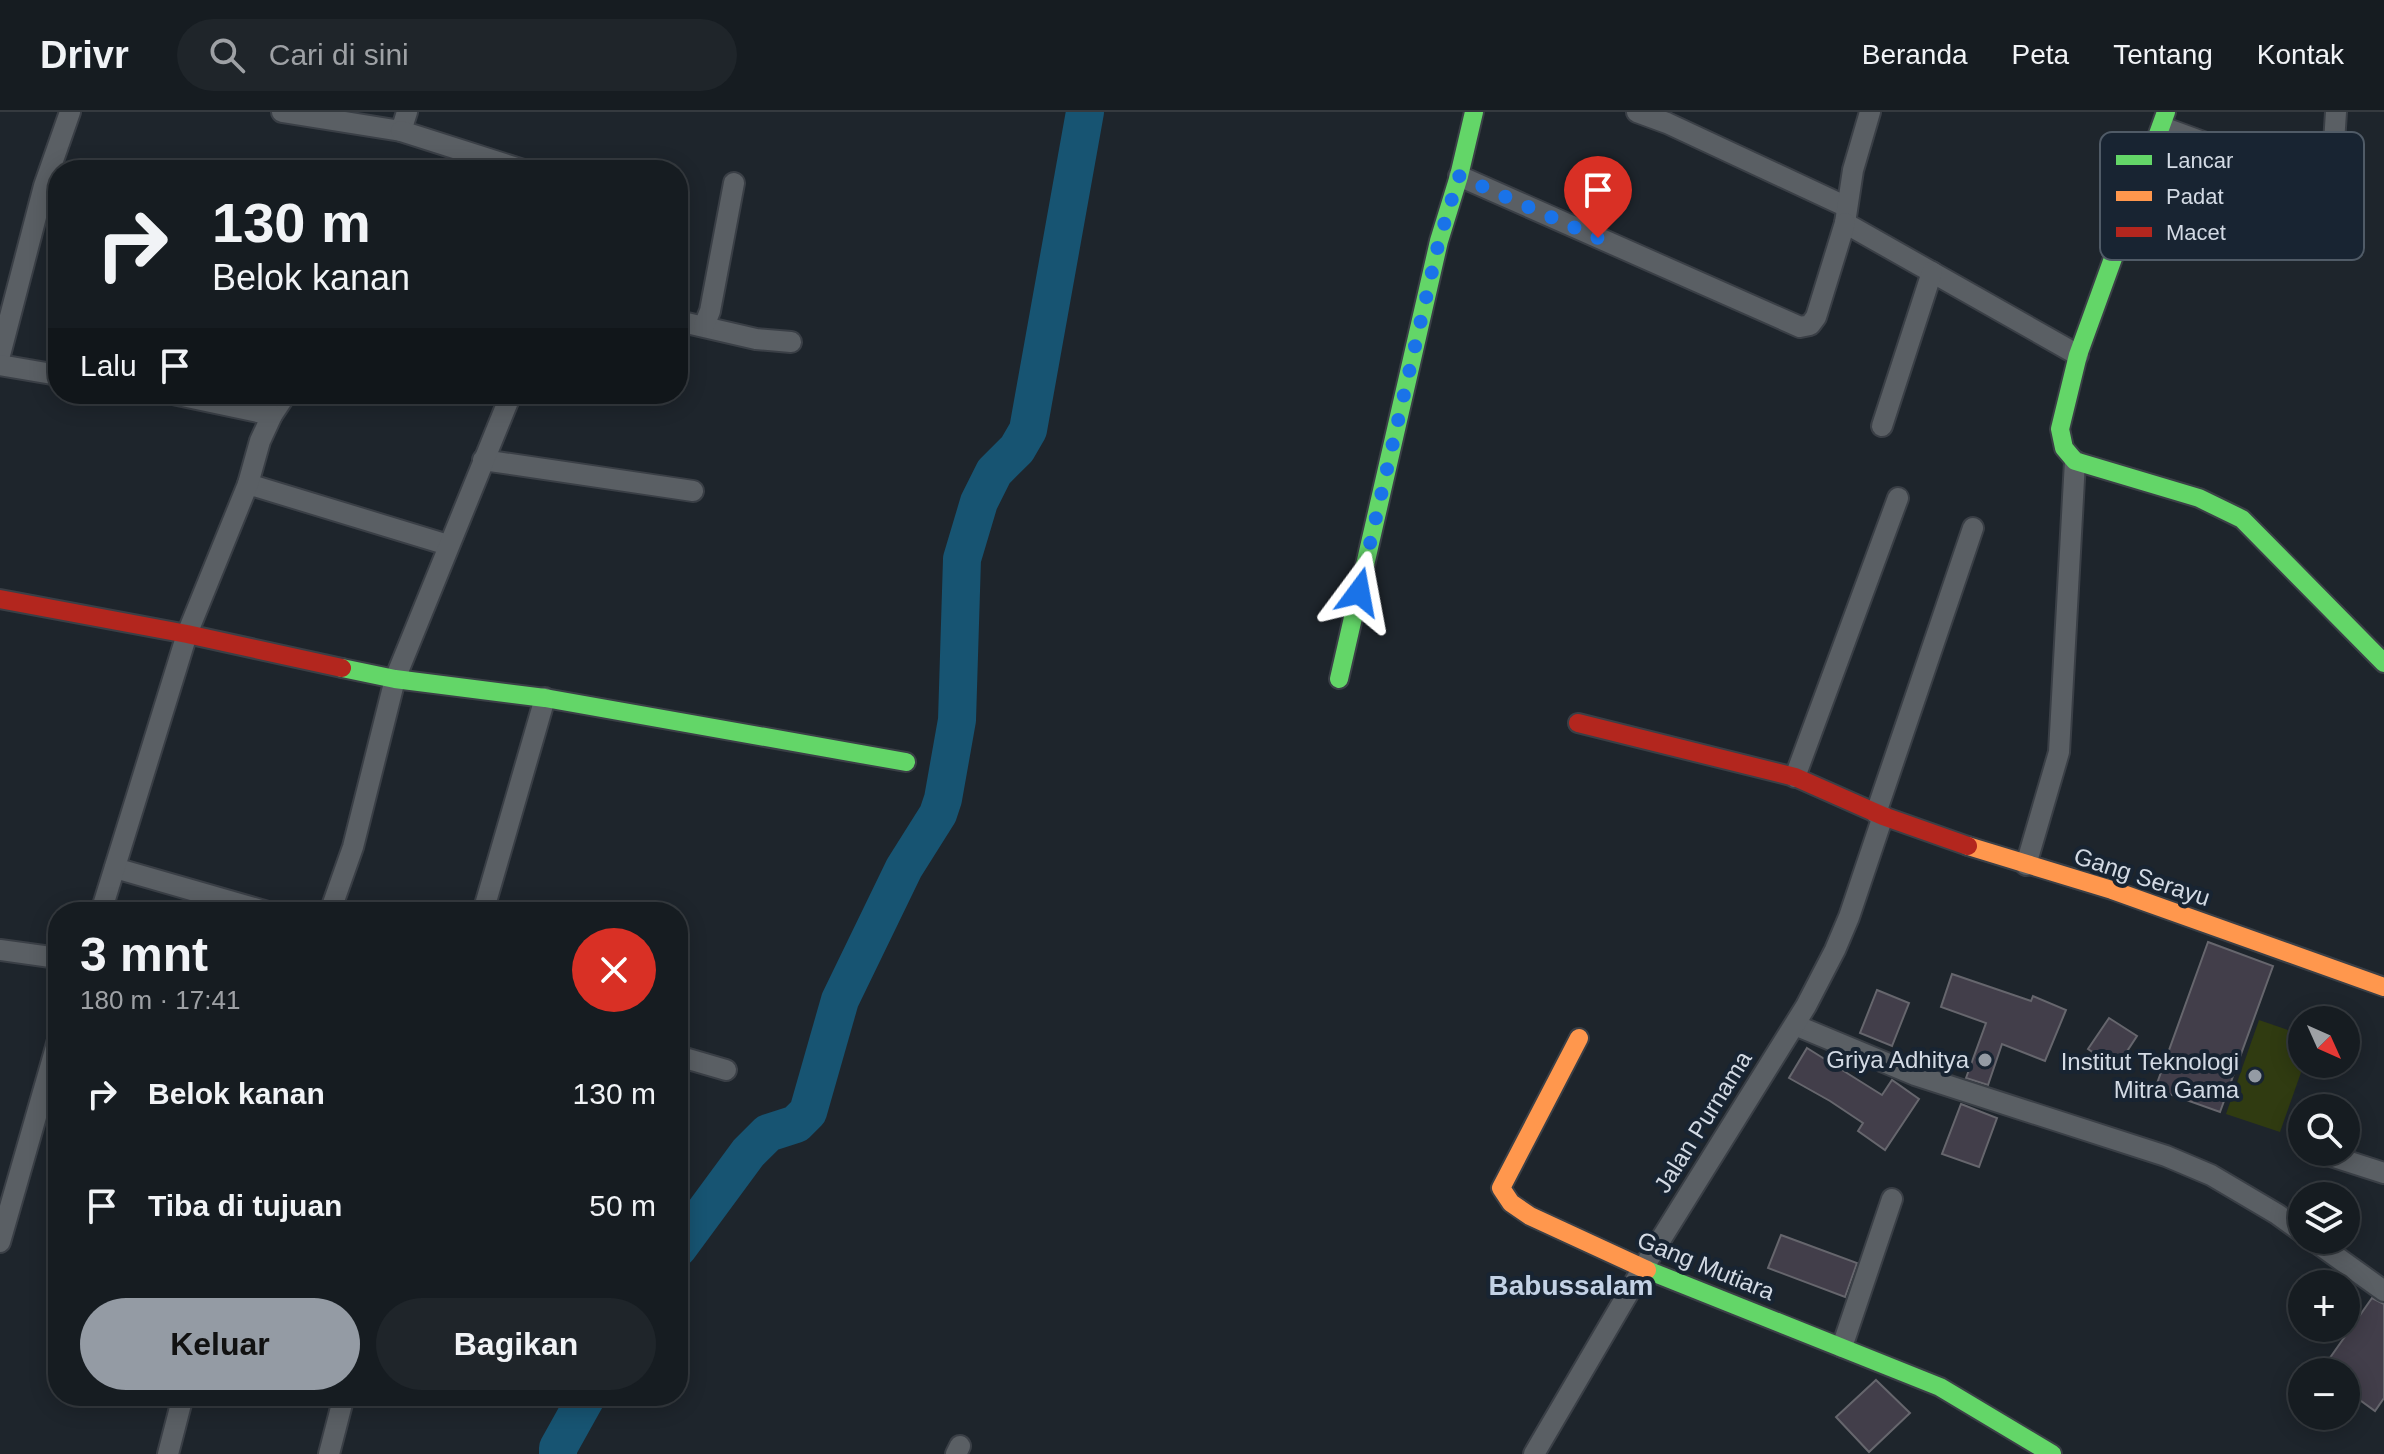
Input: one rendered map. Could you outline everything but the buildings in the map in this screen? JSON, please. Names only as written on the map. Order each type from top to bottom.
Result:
[{"type":"street","points":[[58,160],[70,112]]},
{"type":"street","points":[[282,112],[404,121],[499,160]]},
{"type":"street","points":[[1339,679],[1439,241],[1474,112]]},
{"type":"street","points":[[1637,112],[1668,117],[1846,215],[1932,272],[2078,355]]},
{"type":"street","points":[[1459,176],[1800,327],[1810,325],[1816,317],[1846,215],[1853,170],[1870,112]]},
{"type":"street","points":[[2335,132],[2336,112]]},
{"type":"street","points":[[2164,120],[2192,132]]},
{"type":"street","points":[[704,326],[710,311],[734,183]]},
{"type":"street","points":[[0,355],[48,198]]},
{"type":"street","points":[[2113,260],[2078,355],[2060,429],[2064,448],[2075,461],[2199,498],[2242,519],[2384,663]]},
{"type":"street","points":[[1882,426],[1932,272]]},
{"type":"street","points":[[688,323],[756,339],[791,342]]},
{"type":"street","points":[[0,365],[48,373]]},
{"type":"street","points":[[220,404],[272,415]]},
{"type":"street","points":[[104,902],[187,634],[248,484],[260,441],[279,404]]},
{"type":"street","points":[[334,902],[353,847],[395,679],[507,404]]},
{"type":"street","points":[[483,460],[693,491]]},
{"type":"street","points":[[2026,865],[2059,752],[2075,461]]},
{"type":"street","points":[[248,484],[448,545]]},
{"type":"street","points":[[1795,777],[1898,498]]},
{"type":"street","name":"Jalan Purnama","points":[[1534,1454],[1643,1268],[1795,1025],[1840,939],[1973,528]]},
{"type":"street","points":[[0,599],[187,634],[395,679],[545,698],[906,762]]},
{"type":"street","points":[[486,902],[545,698]]},
{"type":"street","name":"Gang Serayu","points":[[1578,723],[1795,777],[1880,815],[2026,865],[2112,890],[2384,987]]},
{"type":"street","points":[[115,868],[233,902]]},
{"type":"street","points":[[0,950],[48,957]]},
{"type":"street","points":[[1795,1025],[1915,1075],[2166,1156],[2211,1175],[2288,1222]]},
{"type":"street","name":"Gang Mutiara","points":[[1579,1038],[1501,1192],[1511,1203],[1530,1216],[1643,1268],[1940,1387],[2052,1454]]},
{"type":"street","points":[[688,1059],[726,1070]]},
{"type":"street","points":[[0,1242],[48,1086]]},
{"type":"street","points":[[2360,1165],[2384,1173]]},
{"type":"street","points":[[1842,1347],[1892,1199]]},
{"type":"street","points":[[2332,1254],[2384,1291]]},
{"type":"street","points":[[168,1454],[180,1406]]},
{"type":"street","points":[[329,1454],[341,1406]]},
{"type":"green space","points":[[2259,1020],[2288,1030],[2288,1078],[2299,1078],[2293,1094],[2288,1094],[2288,1109],[2280,1132],[2226,1114]]},
{"type":"waterway","points":[[688,1234],[748,1153],[768,1133],[796,1124],[808,1112],[840,1000],[904,868],[938,814],[957,720],[962,559],[979,502],[994,472],[1017,449],[1028,430],[1085,112]]},
{"type":"waterway","points":[[558,1454],[558,1448],[581,1406]]},
{"type":"traffic: fast","points":[[1339,679],[1439,241],[1474,112]]},
{"type":"traffic: fast","points":[[2159,132],[2166,112]]},
{"type":"traffic: fast","points":[[2112,260],[2078,355],[2060,429],[2064,448],[2075,461],[2199,498],[2242,519],[2384,663]]},
{"type":"traffic: fast","points":[[342,668],[395,679],[545,698],[906,762]]},
{"type":"traffic: fast","points":[[1647,1270],[1940,1387],[2052,1454]]},
{"type":"traffic: slow","points":[[1968,846],[2112,890],[2384,987]]},
{"type":"traffic: slow","points":[[1579,1038],[1501,1188],[1511,1203],[1530,1216],[1647,1270]]},
{"type":"traffic: jam","points":[[0,599],[187,634],[342,668]]},
{"type":"traffic: jam","points":[[1578,723],[1795,777],[1883,816],[1968,846]]},
{"type":"place","name":"Griya Adhitya","points":[[1985,1060]]},
{"type":"place","name":"Institut Teknologi Mitra Gama","points":[[2255,1076]]},
{"type":"district","name":"Babussalam","points":[[1571,1285]]},
{"type":"route","points":[[1359,592],[1439,241],[1459,176],[1598,238]]}]
